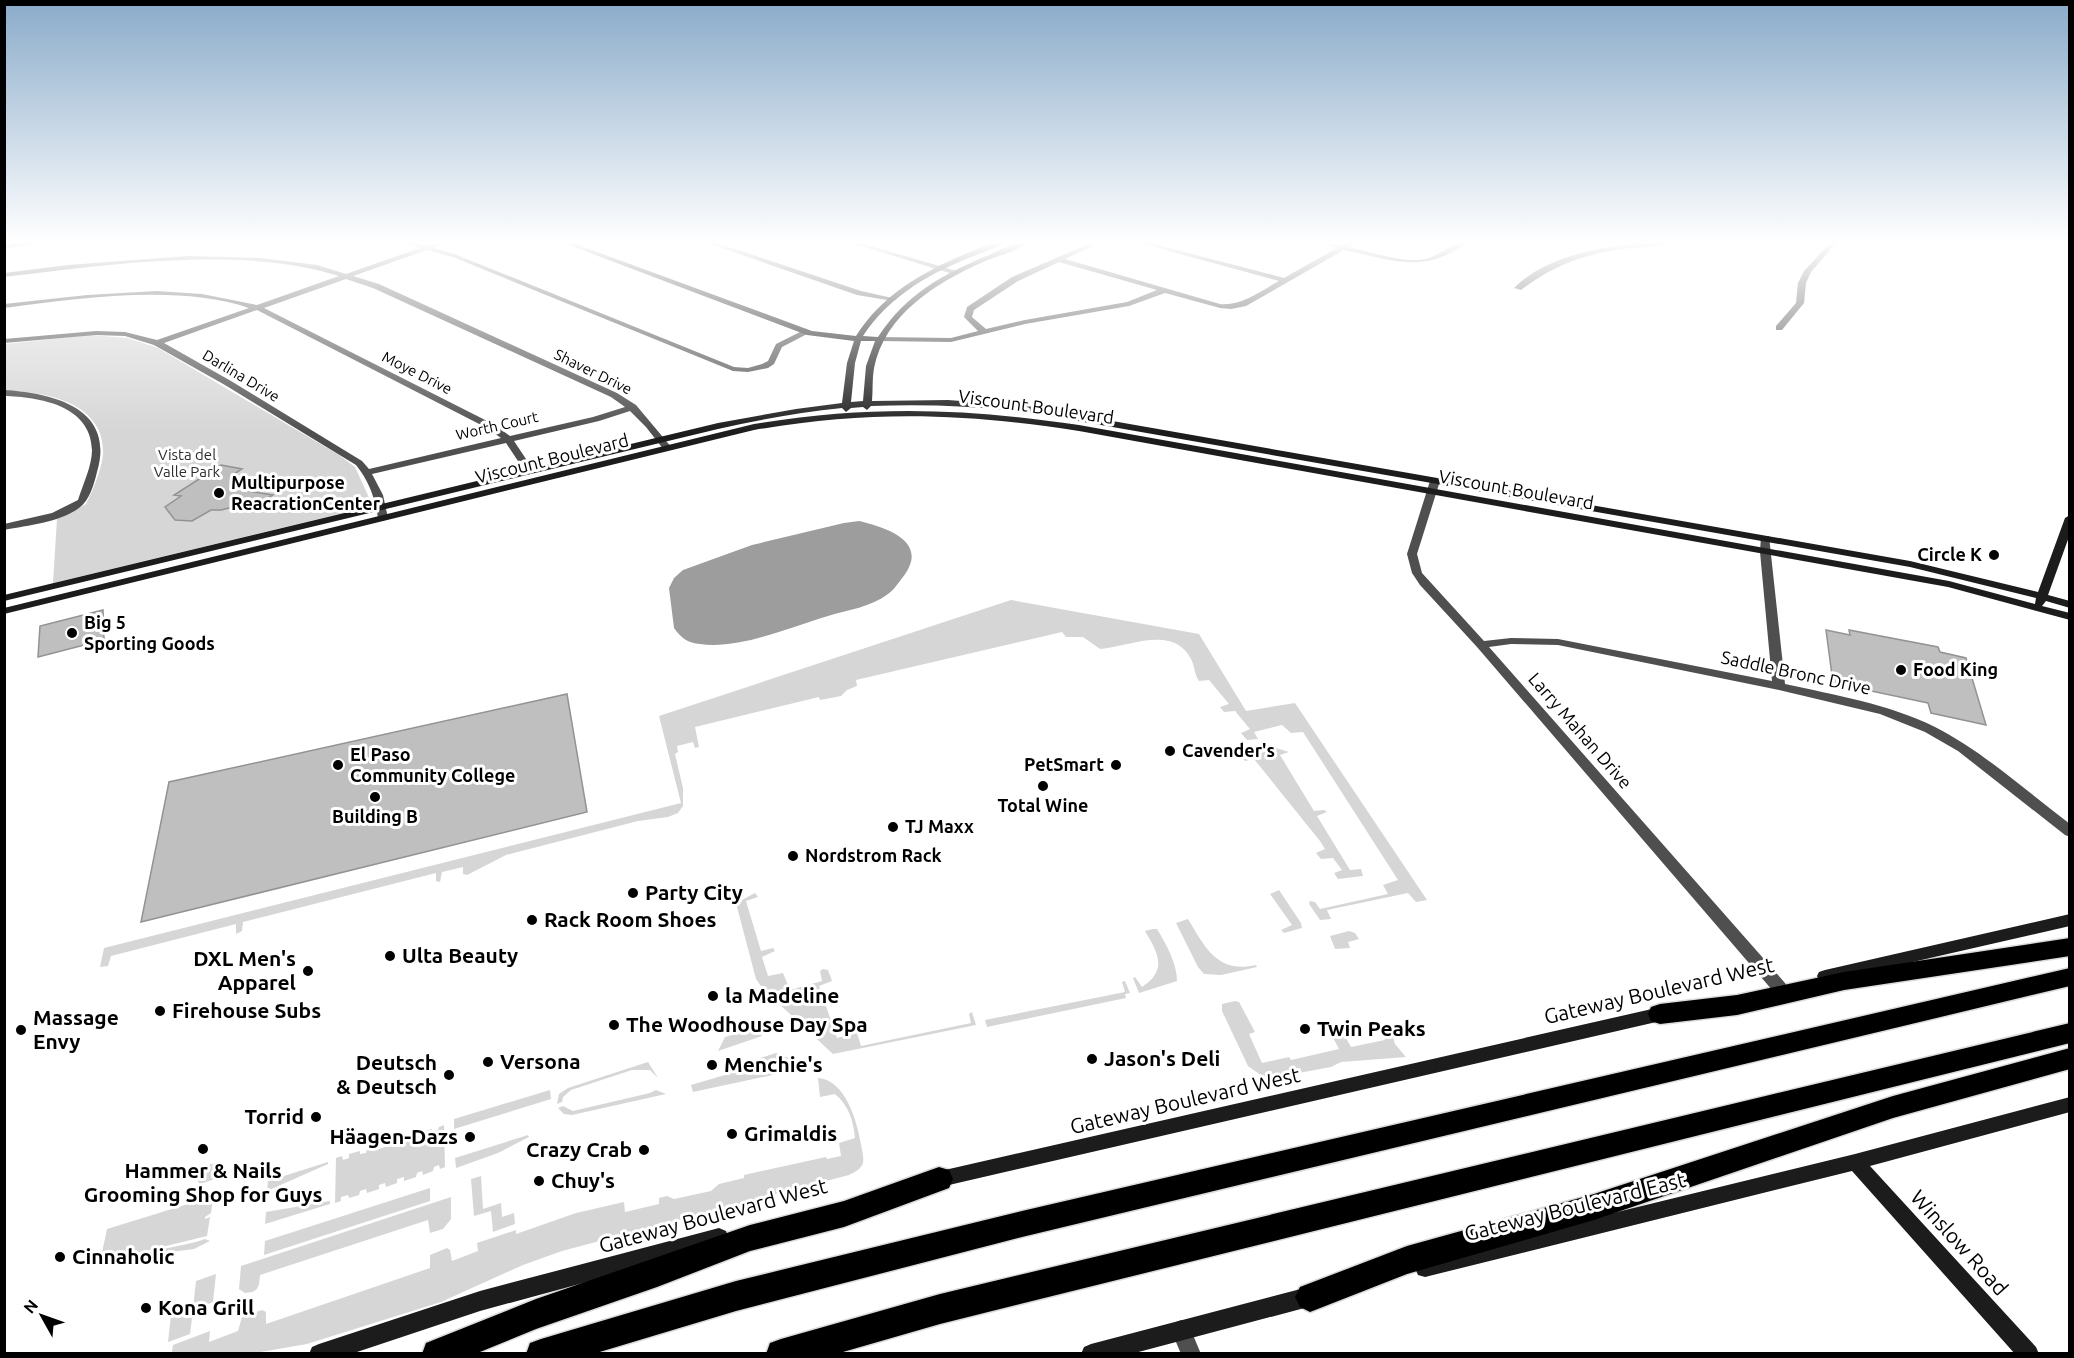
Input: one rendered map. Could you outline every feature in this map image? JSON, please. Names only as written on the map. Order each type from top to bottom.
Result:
[{"type":"highway","points":[[1660,1014],[1737,1005],[1844,981],[2070,947]]},
{"type":"highway","points":[[541,1353],[736,1296],[1033,1221],[2070,977]]},
{"type":"highway","points":[[781,1353],[940,1309],[2070,1033]]},
{"type":"highway","points":[[1310,1297],[1407,1260],[1594,1207],[1893,1107],[2070,1058]]},
{"type":"highway","points":[[437,1353],[536,1314],[657,1273],[750,1238],[844,1214],[939,1179]]},
{"type":"main road","points":[[735,305],[807,332],[858,339],[880,339]]},
{"type":"main road","points":[[846,408],[848,381],[858,339],[869,322],[886,305]]},
{"type":"main road","points":[[867,407],[871,365],[880,339],[892,321],[907,305]]},
{"type":"main road","name":"Viscount Boulevard","points":[[4,598],[382,506],[664,444],[846,408],[961,402],[1058,415],[1242,447],[1765,552],[2040,602],[2070,605]]},
{"type":"main road","name":"Viscount Boulevard","points":[[867,407],[953,412],[1051,424],[1237,457],[1765,538],[1910,564],[2040,602],[2070,617]]},
{"type":"main road","points":[[1051,424],[1058,415]]},
{"type":"main road","name":"Viscount Boulevard","points":[[4,611],[383,518],[664,444]]},
{"type":"main road","points":[[1237,457],[1242,447]]},
{"type":"main road","points":[[2040,602],[2070,519]]},
{"type":"main road","name":"Gateway Boulevard West","points":[[319,1353],[480,1302],[939,1179],[2070,920]]},
{"type":"main road","name":"Gateway Boulevard East","points":[[1091,1353],[1855,1162],[2070,1104]]},
{"type":"main road","name":"Winslow Road","points":[[1855,1162],[2029,1353]]},
{"type":"street","name":"Moye Drive","points":[[248,305],[258,308],[490,426],[507,438],[524,462]]},
{"type":"street","points":[[157,343],[265,305]]},
{"type":"street","name":"Shaver Drive","points":[[414,305],[614,394],[633,407],[664,444]]},
{"type":"street","points":[[576,305],[739,370],[755,369],[768,364],[779,346],[807,332]]},
{"type":"street","points":[[975,305],[970,309],[968,317],[984,332]]},
{"type":"street","points":[[880,339],[944,340],[1025,322],[1121,305]]},
{"type":"street","points":[[1218,305],[1238,305]]},
{"type":"street","points":[[1779,328],[1798,305]]},
{"type":"street","name":"Darlina Drive","points":[[4,341],[96,333],[125,334],[157,343],[345,452],[368,472],[382,506],[383,518]]},
{"type":"street","points":[[4,393],[42,397],[69,407],[88,425],[94,437],[97,456],[82,501],[78,505],[57,515],[4,527]]},
{"type":"street","name":"Worth Court","points":[[368,472],[596,418],[633,407]]},
{"type":"street","name":"Larry Mahan Drive","points":[[1433,486],[1413,544],[1413,564],[1424,583],[1481,645],[1779,987]]},
{"type":"street","points":[[1765,538],[1779,686]]},
{"type":"street","name":"Saddle Bronc Drive","points":[[1481,645],[1511,641],[1558,642],[1779,686],[1884,711],[1945,737],[1977,757],[2070,832]]},
{"type":"street","points":[[1181,1330],[1191,1353]]},
{"type":"green space","name":"Vista del Valle Park","points":[[91,335],[127,338],[158,348],[339,455],[355,467],[371,502],[360,509],[53,583],[57,519],[86,504],[102,461],[101,437],[94,423],[84,411],[70,403],[54,397],[5,391],[5,344]]},
{"type":"green space","points":[[1011,600],[1199,634],[1246,711],[1295,703],[1427,900],[1416,902],[1408,893],[1327,910],[1331,919],[1320,920],[1309,904],[1310,901],[1315,902],[1320,909],[1388,894],[1383,885],[1398,880],[1303,732],[1291,733],[1282,725],[1254,732],[1258,739],[1247,740],[1241,733],[1250,729],[1235,711],[1224,712],[1220,707],[1229,704],[1209,680],[1199,681],[1191,659],[1183,648],[1173,642],[1149,640],[1100,649],[1083,637],[1066,637],[1062,632],[856,680],[857,686],[847,690],[841,696],[820,700],[819,697],[695,727],[699,747],[695,748],[693,742],[677,746],[678,752],[675,754],[683,788],[683,806],[678,813],[668,817],[638,821],[506,855],[467,875],[463,874],[463,867],[442,872],[440,882],[436,881],[436,873],[243,922],[242,931],[236,934],[236,924],[111,956],[108,966],[100,967],[104,948],[681,803],[659,716]]},
{"type":"green space","points":[[1276,748],[1289,752],[1280,755],[1314,811],[1327,812],[1317,816],[1350,870],[1361,869],[1363,876],[1338,879],[1334,873],[1342,870],[1333,858],[1321,859],[1316,853],[1325,849],[1320,841],[1254,759],[1245,761],[1243,759]]},
{"type":"green space","points":[[1279,890],[1302,928],[1284,933],[1281,930],[1292,925],[1270,894]]},
{"type":"green space","points":[[755,893],[758,897],[746,901],[761,951],[773,948],[775,951],[762,957],[768,976],[783,973],[790,990],[822,981],[820,971],[828,970],[832,981],[819,986],[837,1038],[857,1033],[861,1046],[971,1023],[969,1014],[972,1012],[976,1025],[833,1054],[763,989],[756,979],[737,907],[740,901]]},
{"type":"green space","points":[[1188,919],[1207,948],[1222,962],[1231,966],[1256,965],[1257,967],[1221,975],[1204,974],[1198,967],[1176,923]]},
{"type":"green space","points":[[1157,929],[1170,954],[1177,981],[1139,993],[1133,978],[1135,977],[1142,987],[1150,981],[1158,968],[1157,954],[1145,931]]},
{"type":"green space","points":[[1349,931],[1355,933],[1359,939],[1348,942],[1350,948],[1335,949],[1330,936]]},
{"type":"green space","points":[[1125,981],[1130,993],[1125,994],[1126,998],[987,1027],[985,1020],[1125,992],[1122,982]]},
{"type":"green space","points":[[1239,1002],[1255,1032],[1249,1034],[1262,1063],[1289,1057],[1291,1060],[1339,1049],[1329,1030],[1340,1027],[1351,1047],[1385,1040],[1381,1031],[1393,1028],[1395,1044],[1406,1057],[1341,1062],[1331,1067],[1266,1079],[1248,1066],[1222,1011],[1222,1004]]},
{"type":"green space","points":[[756,1028],[762,1036],[718,1051],[725,1037]]},
{"type":"green space","points":[[776,1053],[794,1060],[787,1069],[777,1074],[693,1092],[691,1085],[762,1064],[760,1058]]},
{"type":"green space","points":[[648,1062],[658,1078],[650,1070],[632,1070],[571,1090],[563,1097],[562,1102],[557,1104],[559,1094],[568,1088]]},
{"type":"green space","points":[[818,1078],[836,1086],[843,1094],[857,1125],[863,1163],[859,1169],[849,1175],[562,1251],[523,1265],[441,1302],[307,1344],[255,1353],[169,1353],[172,1352],[173,1345],[210,1331],[209,1342],[238,1331],[242,1317],[262,1310],[266,1312],[266,1324],[430,1268],[430,1255],[447,1248],[450,1250],[452,1261],[478,1251],[477,1243],[516,1230],[516,1234],[576,1213],[624,1202],[625,1212],[659,1204],[659,1198],[667,1196],[674,1199],[711,1191],[719,1184],[744,1178],[744,1175],[826,1157],[827,1159],[841,1156],[839,1143],[855,1138],[851,1119],[844,1103],[835,1094],[820,1097]]},
{"type":"green space","points":[[550,1090],[551,1099],[454,1129],[454,1119]]},
{"type":"green space","points":[[656,1090],[666,1094],[572,1115],[564,1114],[558,1108],[563,1106],[573,1111]]},
{"type":"green space","points":[[444,1125],[445,1167],[440,1169],[439,1165],[434,1167],[433,1171],[423,1175],[422,1171],[417,1173],[416,1177],[404,1181],[404,1177],[397,1179],[397,1183],[386,1187],[385,1183],[379,1185],[379,1189],[367,1193],[366,1189],[360,1191],[359,1195],[349,1198],[348,1195],[341,1197],[341,1201],[335,1203],[336,1158],[342,1156],[343,1160],[349,1158],[349,1154],[360,1151],[360,1154],[366,1153],[367,1149],[379,1145],[379,1149],[385,1147],[385,1143],[396,1140],[397,1143],[415,1134],[415,1137],[422,1135],[422,1132],[438,1130]]},
{"type":"green space","points":[[528,1135],[529,1137],[498,1153],[456,1168],[455,1158]]},
{"type":"green space","points":[[328,1162],[328,1164],[267,1191],[268,1181]]},
{"type":"green space","points":[[215,1163],[214,1175],[218,1178],[200,1184],[189,1171]]},
{"type":"green space","points":[[481,1176],[483,1209],[501,1203],[502,1217],[514,1213],[515,1224],[493,1232],[491,1211],[474,1216],[471,1179]]},
{"type":"green space","points":[[430,1188],[430,1201],[264,1255],[265,1241]]},
{"type":"green space","points":[[451,1197],[451,1219],[443,1229],[430,1233],[428,1220],[260,1275],[259,1286],[256,1290],[245,1293],[239,1289],[241,1266]]},
{"type":"green space","points":[[201,1200],[213,1200],[211,1213],[205,1217],[205,1219],[210,1217],[207,1236],[100,1262],[107,1229]]},
{"type":"green space","points":[[330,1201],[330,1204],[265,1224],[266,1212]]},
{"type":"green space","points":[[205,1239],[210,1241],[194,1249],[139,1256],[188,1244]]},
{"type":"green space","points":[[216,1274],[213,1302],[193,1310],[190,1334],[168,1342],[171,1315],[193,1308],[196,1281]]},
{"type":"shaded area","points":[[859,521],[882,528],[902,538],[912,554],[910,565],[903,577],[892,590],[881,598],[859,608],[731,644],[700,644],[688,641],[674,628],[669,588],[674,578],[683,570],[752,545]]},
{"type":"building","name":"Multipurpose ReacrationCenter","points":[[221,465],[242,469],[231,476],[258,484],[248,491],[273,495],[249,509],[233,507],[211,510],[192,521],[175,520],[165,507],[181,496],[174,495]]},
{"type":"building","name":"Big 5 Sporting Goods","points":[[103,610],[104,640],[38,657],[40,626]]},
{"type":"building","name":"Food King","points":[[1826,630],[1850,635],[1849,630],[1938,647],[1940,652],[1966,658],[1986,725],[1931,713],[1928,703],[1833,683]]},
{"type":"building","name":"Building B","points":[[567,694],[587,812],[141,922],[169,782]]},
{"type":"place","name":"Multipurpose ReacrationCenter","points":[[219,493]]},
{"type":"place","name":"Circle K","points":[[1994,555]]},
{"type":"place","name":"Big 5 Sporting Goods","points":[[72,633]]},
{"type":"place","name":"Food King","points":[[1901,670]]},
{"type":"place","name":"Cavender's","points":[[1170,751]]},
{"type":"place","name":"El Paso Community College","points":[[338,765]]},
{"type":"place","name":"PetSmart","points":[[1116,765]]},
{"type":"place","name":"Total Wine","points":[[1043,786]]},
{"type":"place","name":"Building B","points":[[375,797]]},
{"type":"place","name":"TJ Maxx","points":[[893,827]]},
{"type":"place","name":"Nordstrom Rack","points":[[793,856]]},
{"type":"place","name":"Party City","points":[[633,893]]},
{"type":"place","name":"Rack Room Shoes","points":[[532,920]]},
{"type":"place","name":"Ulta Beauty","points":[[390,956]]},
{"type":"place","name":"DXL Men's Apparel","points":[[308,971]]},
{"type":"place","name":"la Madeline","points":[[713,996]]},
{"type":"place","name":"Firehouse Subs","points":[[160,1011]]},
{"type":"place","name":"The Woodhouse Day Spa","points":[[614,1025]]},
{"type":"place","name":"Twin Peaks","points":[[1305,1029]]},
{"type":"place","name":"Massage Envy","points":[[21,1030]]},
{"type":"place","name":"Jason's Deli","points":[[1092,1059]]},
{"type":"place","name":"Versona","points":[[488,1062]]},
{"type":"place","name":"Menchie's","points":[[712,1065]]},
{"type":"place","name":"Deutsch & Deutsch","points":[[449,1075]]},
{"type":"place","name":"Torrid","points":[[316,1117]]},
{"type":"place","name":"Grimaldis","points":[[732,1134]]},
{"type":"place","name":"Häagen-Dazs","points":[[470,1137]]},
{"type":"place","name":"Hammer & Nails Grooming Shop for Guys","points":[[203,1149]]},
{"type":"place","name":"Crazy Crab","points":[[644,1150]]},
{"type":"place","name":"Chuy's","points":[[539,1181]]},
{"type":"place","name":"Cinnaholic","points":[[60,1257]]},
{"type":"place","name":"Kona Grill","points":[[146,1308]]}]
